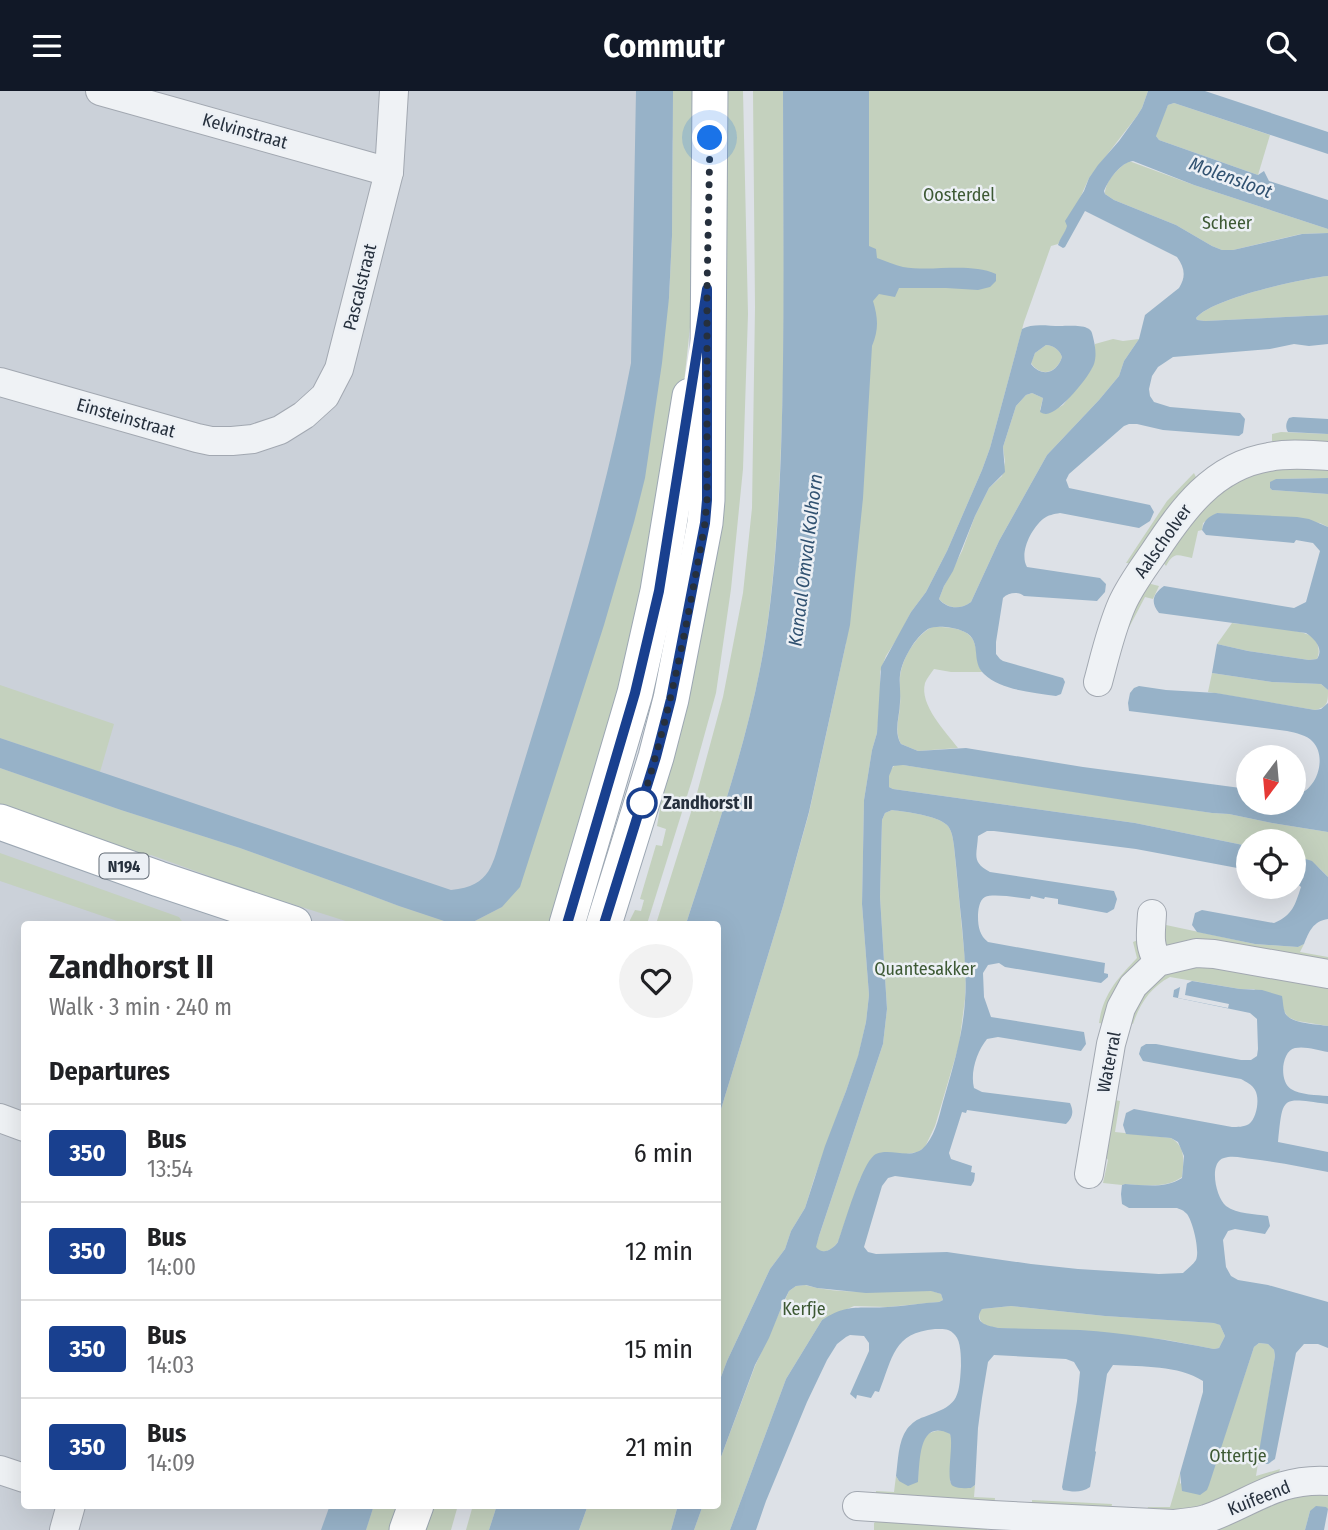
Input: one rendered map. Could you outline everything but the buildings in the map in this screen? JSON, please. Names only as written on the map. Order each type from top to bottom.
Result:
[{"type":"main road","points":[[605,921],[656,757],[671,699],[705,523],[710,91]]},
{"type":"main road","points":[[568,921],[635,693],[659,591],[707,289]]},
{"type":"main road","name":"N194","points":[[0,822],[246,919],[265,921]]},
{"type":"main road","points":[[407,1530],[415,1509]]},
{"type":"street","name":"Kelvinstraat","points":[[100,91],[389,172]]},
{"type":"street","name":"Pascalstraat","points":[[253,439],[280,431],[304,415],[325,396],[339,369],[389,172],[394,91]]},
{"type":"street","name":"Einsteinstraat","points":[[0,382],[197,438],[211,441],[253,439]]},
{"type":"street","name":"Aalscholver","points":[[1098,682],[1121,605],[1177,517],[1191,501],[1209,485],[1246,464],[1268,457],[1328,456]]},
{"type":"street","points":[[1153,914],[1150,941],[1151,950],[1158,962],[1196,953],[1214,954],[1328,974]]},
{"type":"street","name":"Waterral","points":[[1088,1174],[1111,1044],[1121,1008],[1133,986],[1158,962]]},
{"type":"street","points":[[0,1118],[21,1126]]},
{"type":"street","points":[[0,1470],[21,1477]]},
{"type":"street","name":"Kuifeend","points":[[857,1506],[1173,1524],[1203,1520],[1289,1483],[1328,1481]]},
{"type":"street","points":[[64,1530],[70,1509]]},
{"type":"shaded area","points":[[0,91],[681,91],[534,921],[21,921],[21,1509],[384,1509],[377,1530],[0,1530]]},
{"type":"green space","points":[[673,91],[696,91],[691,318],[684,383],[632,642],[552,921],[475,921],[502,907],[669,298]]},
{"type":"green space","points":[[720,91],[743,91],[748,314],[743,469],[731,589],[716,693],[692,780],[648,921],[630,921],[635,910],[641,911],[644,900],[640,899],[656,845],[662,846],[666,829],[657,826],[685,689]]},
{"type":"green space","points":[[753,91],[783,91],[783,402],[772,586],[765,642],[745,734],[687,921],[657,921],[697,793],[723,697],[743,593],[752,508],[755,307]]},
{"type":"green space","name":"Oosterdel","points":[[862,91],[1148,91],[1137,116],[1089,178],[1058,244],[1051,246],[1024,322],[982,470],[947,551],[926,592],[911,612],[886,656],[880,672],[877,733],[864,800],[862,904],[869,995],[866,1022],[858,1057],[805,1208],[791,1231],[785,1249],[770,1269],[721,1377],[721,1109],[809,813],[846,643]]},
{"type":"green space","points":[[1174,103],[1270,135],[1258,175],[1159,140],[1156,132],[1168,105]]},
{"type":"green space","name":"Scheer","points":[[1129,161],[1328,229],[1328,233],[1301,234],[1233,250],[1222,250],[1176,225],[1105,194],[1113,175]]},
{"type":"green space","points":[[1328,276],[1328,315],[1205,321],[1196,318],[1220,303],[1238,297],[1279,285]]},
{"type":"green space","points":[[1113,339],[1139,339],[1124,361],[1119,376],[1047,455],[999,541],[971,602],[959,607],[946,605],[939,599],[944,586],[989,488],[1002,476],[1005,462],[1003,447],[1016,406],[1026,395],[1032,393],[1043,398],[1040,410],[1053,411],[1063,405],[1092,368],[1095,344]]},
{"type":"green space","points":[[1046,345],[1056,348],[1062,357],[1053,370],[1044,372],[1031,363],[1035,353]]},
{"type":"green space","points":[[1272,434],[1328,434],[1328,450],[1281,450],[1272,441]]},
{"type":"green space","points":[[1328,461],[1328,478],[1276,479],[1270,488],[1328,494],[1328,527],[1320,523],[1217,513],[1203,523],[1202,530],[1198,531],[1192,558],[1177,555],[1171,558],[1166,566],[1157,555],[1240,472]]},
{"type":"green space","points":[[1194,473],[1200,486],[1139,564],[1126,563],[1167,501]]},
{"type":"green space","points":[[1147,583],[1159,586],[1153,599],[1145,597],[1124,637],[1119,628]]},
{"type":"green space","points":[[1232,623],[1309,635],[1318,645],[1317,659],[1248,651],[1217,644]]},
{"type":"green space","points":[[932,627],[958,629],[969,635],[973,639],[982,672],[934,669],[925,683],[926,700],[935,718],[958,748],[918,751],[901,744],[898,735],[900,678],[910,649],[920,636]]},
{"type":"green space","points":[[1212,673],[1272,682],[1321,684],[1328,690],[1327,701],[1325,706],[1315,710],[1208,692]]},
{"type":"green space","points":[[0,685],[114,724],[100,772],[0,738]]},
{"type":"green space","points":[[895,765],[903,765],[1229,814],[1328,832],[1328,877],[1306,859],[1306,829],[1236,829],[1236,844],[1135,823],[893,789],[889,787],[891,770]]},
{"type":"green space","points":[[0,768],[240,848],[444,921],[346,921],[289,903],[220,887],[209,876],[151,855],[141,858],[0,810]]},
{"type":"green space","name":"Quantesakker","points":[[892,810],[936,819],[947,825],[952,835],[966,971],[959,1045],[935,1126],[925,1147],[918,1152],[906,1154],[885,1153],[860,1179],[838,1242],[831,1249],[821,1251],[815,1248],[883,1044],[887,1009],[880,897],[882,820],[885,813]]},
{"type":"green space","points":[[0,853],[179,917],[182,921],[117,921],[0,881]]},
{"type":"green space","points":[[1166,925],[1255,944],[1298,947],[1304,944],[1300,952],[1328,957],[1328,968],[1168,953],[1158,932]]},
{"type":"green space","points":[[1138,940],[1146,957],[1105,1024],[1099,1023],[1108,995],[1137,958],[1133,942]]},
{"type":"green space","points":[[1190,960],[1328,980],[1328,1026],[1288,1017],[1254,989],[1170,977],[1147,996],[1133,1024],[1128,1022],[1151,976]]},
{"type":"green space","points":[[1109,1099],[1120,1101],[1115,1132],[1171,1138],[1176,1142],[1183,1155],[1182,1177],[1169,1183],[1154,1185],[1103,1183],[1108,1160],[1100,1148]]},
{"type":"green space","name":"Kerfje","points":[[796,1286],[837,1291],[932,1291],[941,1294],[943,1300],[888,1307],[854,1306],[822,1320],[786,1379],[730,1530],[694,1530],[702,1509],[721,1509],[721,1457],[755,1366],[789,1291]]},
{"type":"green space","points":[[1011,1306],[1105,1316],[1215,1323],[1220,1325],[1225,1336],[1219,1348],[1214,1349],[1134,1336],[999,1328],[987,1326],[980,1320],[979,1312],[982,1309]]},
{"type":"green space","name":"Ottertje","points":[[1259,1343],[1268,1344],[1274,1350],[1275,1356],[1256,1476],[1280,1469],[1278,1476],[1218,1507],[1146,1513],[1148,1507],[1170,1507],[1180,1473],[1180,1484],[1223,1440],[1254,1347]]},
{"type":"green space","points":[[943,1430],[950,1434],[953,1440],[950,1482],[971,1488],[975,1485],[974,1497],[995,1498],[994,1508],[876,1494],[876,1491],[894,1492],[896,1476],[899,1481],[918,1482],[923,1440],[934,1431]]},
{"type":"green space","points":[[1328,1487],[1328,1509],[1310,1511],[1305,1530],[1162,1530],[1264,1498]]},
{"type":"green space","points":[[1032,1500],[1112,1504],[1110,1515],[1039,1511]]},
{"type":"green space","points":[[373,1509],[398,1509],[392,1530],[366,1530]]},
{"type":"green space","points":[[430,1509],[457,1509],[451,1530],[422,1530]]},
{"type":"green space","points":[[472,1509],[496,1509],[489,1530],[466,1530]]},
{"type":"green space","points":[[587,1509],[677,1509],[671,1530],[579,1530]]},
{"type":"green space","points":[[883,1515],[986,1521],[987,1530],[874,1530],[874,1523]]},
{"type":"water","points":[[636,91],[673,91],[669,298],[645,478],[604,625],[520,887],[502,907],[475,921],[444,921],[240,848],[0,768],[0,738],[451,890],[475,884],[483,878],[493,863],[573,599],[605,481],[631,363]]},
{"type":"water","name":"Kanaal Omval Kolhorn","points":[[783,91],[869,91],[869,246],[876,249],[877,258],[903,267],[985,270],[996,274],[996,281],[990,287],[978,290],[899,288],[895,297],[879,294],[873,301],[877,329],[872,346],[863,498],[850,625],[809,812],[721,1109],[721,921],[687,921],[745,734],[765,642],[778,506],[783,317]]},
{"type":"water","name":"Molensloot","points":[[1148,91],[1205,91],[1328,132],[1328,154],[1174,103],[1168,105],[1156,136],[1159,140],[1258,175],[1264,171],[1269,181],[1328,200],[1328,229],[1194,185],[1133,161],[1116,172],[1104,191],[1114,200],[1176,225],[1222,250],[1233,250],[1302,234],[1328,233],[1328,276],[1279,285],[1238,297],[1220,303],[1196,318],[1205,321],[1328,315],[1328,344],[1294,344],[1270,349],[1173,357],[1158,367],[1152,376],[1149,389],[1154,402],[1170,407],[1240,413],[1245,419],[1243,433],[1239,436],[1163,430],[1129,424],[1069,474],[1066,480],[1069,488],[1150,505],[1154,512],[1150,521],[1139,528],[1058,513],[1043,519],[1034,529],[1025,548],[1027,567],[1100,578],[1106,584],[1105,592],[1097,601],[1024,596],[1016,593],[1003,598],[996,654],[1003,661],[1063,678],[1065,682],[1061,694],[1056,696],[1028,692],[991,680],[977,662],[975,644],[968,634],[948,627],[931,628],[914,643],[901,669],[897,729],[899,739],[901,744],[918,751],[966,748],[1236,787],[1236,815],[1306,815],[1306,790],[1313,782],[1319,766],[1317,749],[1308,738],[1287,731],[1129,711],[1128,703],[1130,693],[1139,686],[1216,693],[1315,710],[1328,703],[1328,832],[1229,814],[903,765],[893,766],[889,787],[893,789],[1135,823],[1236,844],[1236,868],[1136,849],[994,831],[978,836],[978,861],[990,872],[1114,891],[1117,899],[1114,909],[1107,913],[1058,904],[1058,899],[1045,897],[1031,896],[1030,899],[989,896],[983,898],[980,903],[979,928],[988,942],[1105,963],[1104,973],[1108,974],[1108,977],[1101,983],[1005,967],[999,963],[988,965],[983,973],[984,997],[991,1017],[1084,1032],[1086,1044],[1081,1051],[998,1037],[987,1039],[975,1062],[974,1088],[982,1092],[1070,1103],[1072,1114],[1066,1124],[967,1110],[966,1113],[962,1112],[949,1153],[951,1159],[972,1166],[971,1172],[975,1173],[971,1186],[895,1176],[888,1178],[882,1186],[864,1247],[868,1252],[876,1254],[947,1252],[1078,1269],[1183,1273],[1195,1262],[1197,1256],[1192,1223],[1187,1214],[1177,1208],[1129,1208],[1122,1204],[1121,1194],[1122,1185],[1125,1184],[1162,1185],[1182,1178],[1184,1156],[1178,1142],[1171,1138],[1126,1134],[1123,1125],[1126,1113],[1134,1109],[1240,1127],[1249,1124],[1254,1117],[1257,1094],[1252,1086],[1241,1079],[1143,1061],[1139,1054],[1141,1047],[1146,1044],[1156,1044],[1251,1060],[1257,1056],[1257,1019],[1250,1013],[1173,997],[1174,990],[1192,981],[1262,990],[1282,996],[1288,1017],[1304,1023],[1328,1026],[1328,1052],[1307,1048],[1290,1050],[1284,1060],[1283,1074],[1291,1089],[1304,1094],[1328,1096],[1328,1104],[1301,1101],[1287,1103],[1281,1115],[1278,1142],[1328,1152],[1328,1172],[1238,1157],[1227,1157],[1219,1161],[1215,1181],[1222,1202],[1235,1211],[1268,1216],[1270,1226],[1265,1234],[1235,1229],[1228,1231],[1223,1240],[1226,1267],[1231,1276],[1238,1280],[1268,1285],[1328,1302],[1328,1348],[1318,1344],[1304,1344],[1296,1353],[1275,1459],[1268,1464],[1257,1464],[1275,1356],[1274,1350],[1268,1344],[1259,1343],[1254,1347],[1209,1485],[1200,1495],[1182,1491],[1180,1473],[1203,1392],[1203,1381],[1171,1369],[1113,1365],[1107,1374],[1090,1487],[1070,1491],[1063,1490],[1062,1487],[1080,1372],[1074,1362],[1066,1359],[994,1355],[988,1362],[982,1398],[975,1485],[971,1488],[960,1488],[951,1483],[950,1434],[940,1431],[932,1432],[926,1437],[918,1482],[908,1486],[896,1476],[902,1439],[915,1421],[943,1409],[954,1400],[959,1387],[961,1358],[957,1338],[944,1329],[921,1331],[911,1336],[897,1349],[879,1392],[875,1391],[871,1398],[857,1395],[856,1399],[850,1394],[869,1351],[869,1343],[864,1336],[850,1335],[837,1344],[827,1360],[807,1402],[756,1530],[730,1530],[786,1379],[822,1320],[847,1309],[894,1307],[943,1300],[941,1294],[931,1291],[866,1293],[796,1286],[789,1291],[755,1365],[721,1457],[721,1377],[770,1269],[785,1249],[791,1231],[805,1208],[858,1056],[866,1022],[869,995],[862,904],[864,800],[877,733],[881,667],[911,612],[926,592],[982,470],[1022,329],[1040,325],[1087,328],[1092,334],[1095,361],[1080,385],[1052,412],[1040,412],[1043,398],[1032,393],[1026,395],[1016,406],[1003,447],[1005,472],[989,488],[939,599],[950,606],[959,607],[971,602],[999,541],[1047,455],[1119,376],[1124,361],[1139,339],[1145,315],[1179,288],[1183,280],[1182,265],[1177,257],[1085,211],[1065,247],[1058,245],[1067,226],[1065,221],[1098,165],[1142,108]],"holes":[[[1046,345],[1056,348],[1062,357],[1053,370],[1040,371],[1031,364],[1035,353]],[[892,810],[928,816],[947,825],[953,840],[966,992],[955,1060],[936,1128],[930,1140],[915,1153],[882,1152],[871,1159],[859,1181],[838,1242],[831,1249],[822,1251],[816,1247],[819,1236],[883,1044],[887,1009],[880,897],[882,820],[885,813]],[[1011,1306],[1105,1316],[1214,1323],[1220,1325],[1225,1336],[1219,1348],[1214,1349],[1097,1331],[999,1328],[986,1325],[979,1318],[982,1309]]]},
{"type":"water","points":[[1289,418],[1328,419],[1328,434],[1288,432],[1287,423]]},
{"type":"water","points":[[1328,478],[1328,494],[1270,488],[1270,482],[1276,479]]},
{"type":"water","points":[[1217,513],[1297,517],[1328,527],[1328,690],[1321,684],[1272,682],[1212,673],[1217,644],[1248,651],[1317,659],[1319,648],[1306,633],[1159,613],[1156,609],[1154,598],[1164,586],[1294,608],[1306,602],[1320,551],[1313,543],[1206,535],[1202,530],[1204,524],[1209,517]]},
{"type":"water","points":[[1306,859],[1312,861],[1328,877],[1328,919],[1315,925],[1304,944],[1298,947],[1255,944],[1197,932],[1192,925],[1195,913],[1202,910],[1274,923],[1285,917],[1297,899],[1306,899]]},
{"type":"water","points":[[1316,1506],[1328,1509],[1324,1530],[1305,1530],[1310,1511]]},
{"type":"water","points":[[329,1509],[373,1509],[366,1530],[321,1530]]},
{"type":"water","points":[[496,1509],[587,1509],[579,1530],[489,1530]]},
{"type":"water","points":[[677,1509],[702,1509],[694,1530],[671,1530]]},
{"type":"pier","points":[[1181,982],[1187,983],[1185,995],[1229,1004],[1228,1008],[1178,998]]},
{"type":"bus line","name":"350","points":[[568,921],[635,693],[659,591],[707,289],[705,523],[671,699],[656,757],[605,921]]},
{"type":"place","name":"Zandhorst II","points":[[642,803]]},
{"type":"route","points":[[642,803],[641,805],[671,699],[705,523],[710,138]]}]
